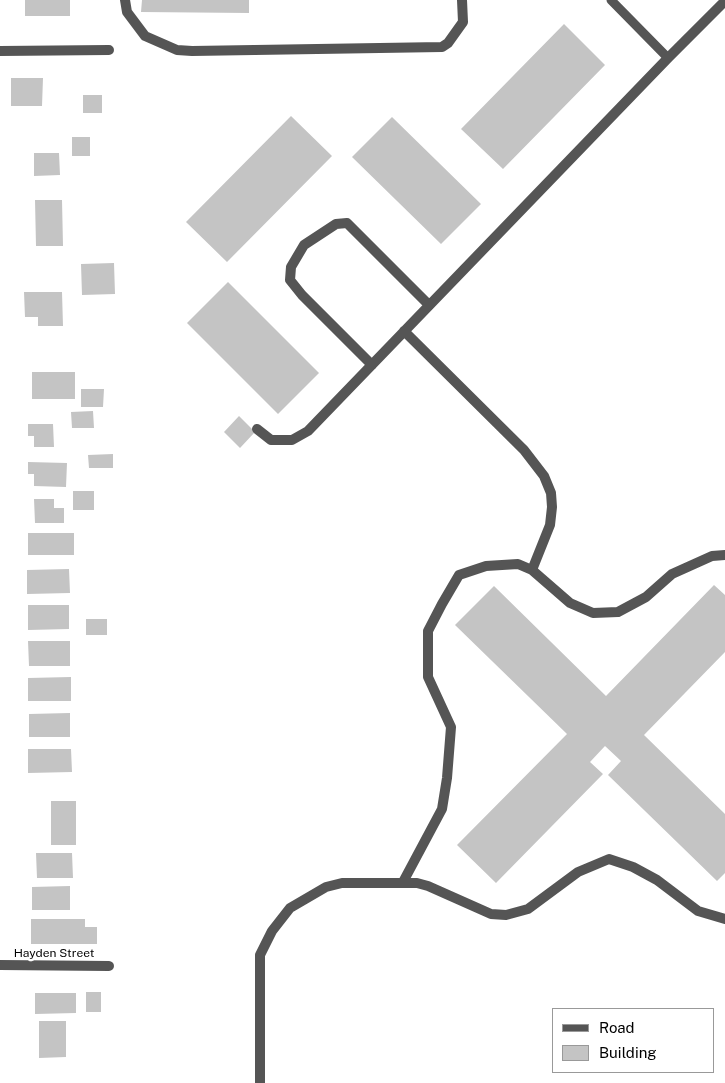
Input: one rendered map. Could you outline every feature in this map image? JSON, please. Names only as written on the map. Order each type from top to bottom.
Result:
[{"type":"street","points":[[125,0],[127,12],[145,36],[177,50],[192,50],[442,47],[448,43],[463,22],[462,0]]},
{"type":"street","points":[[256,430],[271,440],[292,440],[308,431],[725,1]]},
{"type":"street","points":[[0,51],[108,50]]},
{"type":"street","points":[[372,365],[290,280],[291,267],[304,245],[336,224],[347,223],[429,305]]},
{"type":"street","points":[[404,331],[524,450],[544,476],[551,493],[550,525],[532,570]]},
{"type":"street","points":[[402,882],[442,809],[447,778],[451,728],[428,677],[428,631],[459,575],[486,566],[518,564],[532,570],[570,603],[594,614],[618,612],[646,597],[672,574],[712,556],[725,555]]},
{"type":"street","points":[[260,1083],[260,955],[272,930],[290,908],[326,887],[342,883],[417,882],[491,914],[506,915],[528,909],[578,872],[609,859],[633,867],[657,880],[698,911],[725,919]]},
{"type":"street","name":"Hayden Street","points":[[0,965],[109,966]]},
{"type":"lane","points":[[611,0],[668,58]]},
{"type":"building","points":[[25,0],[70,0],[70,16],[25,16]]},
{"type":"building","points":[[142,0],[249,0],[249,13],[141,12]]},
{"type":"building","points":[[564,24],[605,65],[503,169],[461,129]]},
{"type":"building","points":[[11,78],[43,78],[42,106],[11,106]]},
{"type":"building","points":[[83,95],[102,95],[102,113],[83,113]]},
{"type":"building","points":[[291,116],[332,156],[227,262],[186,222]]},
{"type":"building","points":[[392,117],[481,204],[441,244],[352,157]]},
{"type":"building","points":[[72,137],[90,137],[90,156],[72,156]]},
{"type":"building","points":[[34,153],[59,153],[60,175],[34,176]]},
{"type":"building","points":[[35,200],[62,200],[63,246],[36,246]]},
{"type":"building","points":[[114,263],[115,294],[82,295],[81,264]]},
{"type":"building","points":[[228,282],[319,373],[278,414],[187,323]]},
{"type":"building","points":[[24,292],[62,292],[63,326],[38,326],[38,317],[25,317]]},
{"type":"building","points":[[32,372],[75,372],[75,399],[32,399]]},
{"type":"building","points":[[81,389],[104,389],[103,407],[81,407]]},
{"type":"building","points":[[93,411],[94,428],[72,428],[71,412]]},
{"type":"building","points":[[239,416],[255,432],[240,448],[224,432]]},
{"type":"building","points":[[28,424],[53,424],[54,447],[34,447],[34,436],[28,436]]},
{"type":"building","points":[[113,454],[113,468],[89,468],[88,455]]},
{"type":"building","points":[[28,462],[67,463],[66,487],[34,486],[34,474],[28,474]]},
{"type":"building","points":[[73,491],[94,491],[94,510],[73,510]]},
{"type":"building","points":[[34,499],[54,499],[54,508],[64,508],[64,523],[35,523]]},
{"type":"building","points":[[28,533],[74,533],[74,555],[28,555]]},
{"type":"building","points":[[69,569],[70,593],[27,594],[27,570]]},
{"type":"building","points":[[714,585],[725,595],[725,652],[644,735],[725,814],[725,873],[717,881],[608,775],[621,761],[605,746],[590,762],[603,774],[496,883],[457,845],[567,734],[455,625],[494,586],[606,696]]},
{"type":"building","points":[[28,605],[69,605],[69,629],[28,630]]},
{"type":"building","points":[[86,619],[107,619],[107,635],[86,635]]},
{"type":"building","points":[[28,641],[70,641],[70,666],[29,666]]},
{"type":"building","points":[[71,677],[71,701],[28,701],[28,678]]},
{"type":"building","points":[[70,713],[70,737],[29,737],[29,714]]},
{"type":"building","points":[[28,749],[71,749],[72,772],[28,773]]},
{"type":"building","points":[[51,801],[76,801],[76,845],[51,845]]},
{"type":"building","points":[[36,853],[72,853],[73,878],[37,878]]},
{"type":"building","points":[[70,886],[70,910],[32,910],[32,887]]},
{"type":"building","points":[[31,919],[85,919],[85,927],[97,927],[97,944],[31,944]]},
{"type":"building","points":[[86,992],[101,992],[101,1012],[86,1012]]},
{"type":"building","points":[[35,993],[76,993],[76,1013],[35,1014]]},
{"type":"building","points":[[39,1021],[66,1021],[66,1057],[39,1058]]}]
